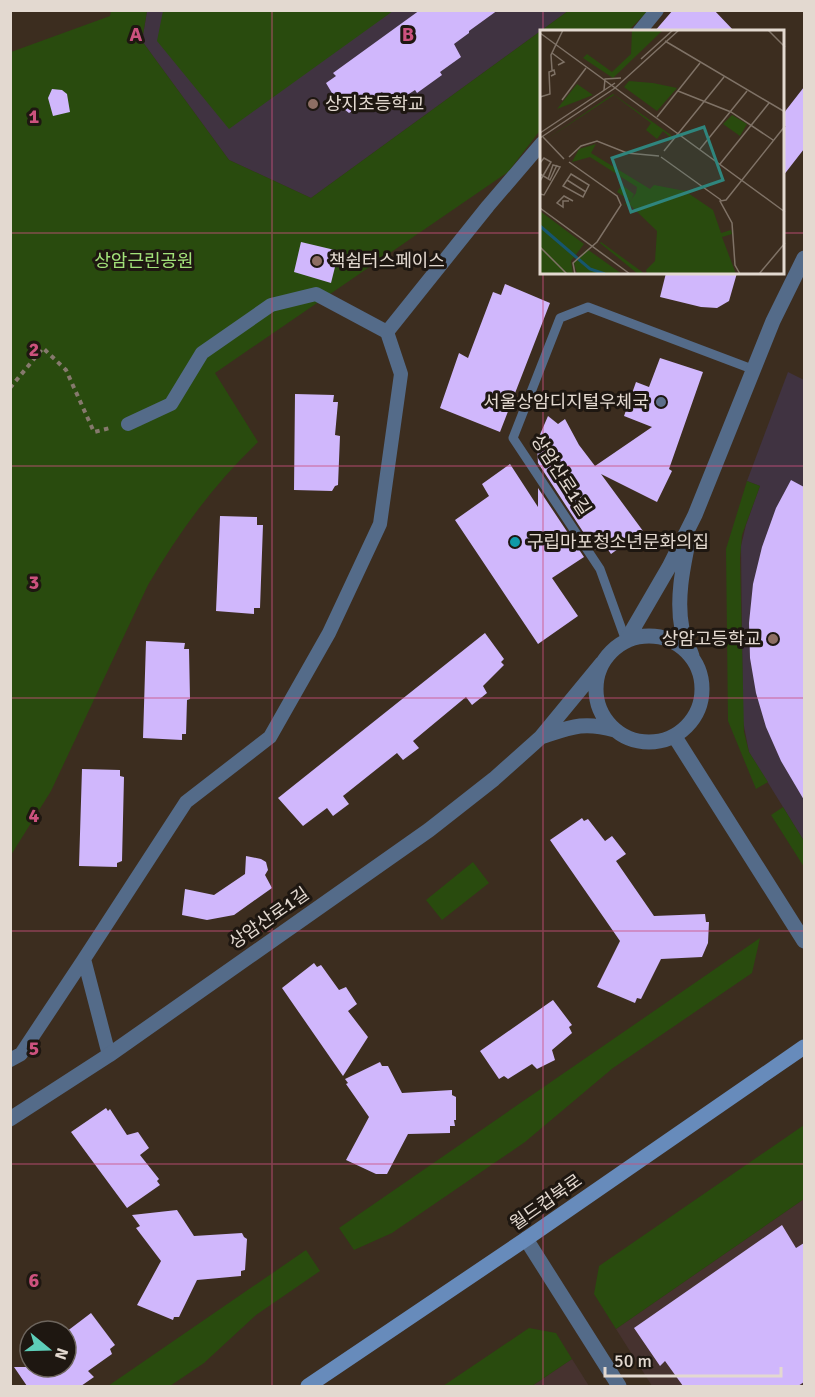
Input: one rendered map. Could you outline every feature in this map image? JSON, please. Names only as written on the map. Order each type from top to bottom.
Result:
[{"type":"main road","name":"월드컵북로","points":[[308,1386],[804,1047]]},
{"type":"street","points":[[641,30],[657,10]]},
{"type":"street","points":[[387,332],[540,145]]},
{"type":"street","points":[[626,641],[669,567],[694,515],[772,321],[804,258]]},
{"type":"street","points":[[10,1060],[21,1054],[186,802],[270,737],[329,633],[380,524],[401,374],[387,332],[316,294],[271,305],[202,353],[171,404],[128,424]]},
{"type":"street","points":[[693,658],[677,643],[660,636],[641,636],[626,641],[611,651],[603,663],[596,685],[598,704],[606,721],[630,739],[655,742],[675,736],[689,725],[697,714],[702,696],[701,677],[682,629],[680,604],[682,570],[694,515]]},
{"type":"street","name":"상암산로1길","points":[[10,1119],[109,1055],[429,830],[494,779],[541,737],[603,663]]},
{"type":"street","points":[[541,737],[574,726],[595,724],[615,730]]},
{"type":"street","points":[[675,736],[804,941]]},
{"type":"street","points":[[84,959],[109,1055]]},
{"type":"street","points":[[526,1239],[619,1386]]},
{"type":"lane","name":"상암산로1길","points":[[626,641],[600,569],[513,438],[560,318],[588,307],[753,369]]},
{"type":"path","points":[[10,388],[43,348],[66,370],[94,432],[128,424]]},
{"type":"shaded area","name":"상지초등학교","points":[[147,11],[568,11],[311,198],[229,160],[142,41]]},
{"type":"shaded area","name":"상암고등학교","points":[[788,372],[804,380],[804,841],[749,752],[743,721],[741,546],[760,486],[747,481]]},
{"type":"shaded area","points":[[804,1199],[804,1386],[652,1386],[616,1329]]},
{"type":"shaded area","points":[[572,1359],[589,1386],[532,1386]]},
{"type":"green space","points":[[163,10],[393,11],[229,129],[157,41]]},
{"type":"green space","name":"상암근린공원","points":[[111,11],[147,11],[142,41],[229,160],[311,198],[540,31],[540,131],[508,172],[215,373],[258,442],[198,509],[148,585],[51,791],[11,855],[11,52],[110,16]]},
{"type":"green space","name":"상암근린공원","points":[[568,11],[648,11],[629,30],[542,30]]},
{"type":"green space","points":[[747,481],[760,486],[742,535],[740,558],[744,732],[749,752],[768,782],[756,789],[728,721],[726,549]]},
{"type":"green space","points":[[783,807],[804,841],[804,867],[771,815]]},
{"type":"green space","points":[[473,862],[489,883],[442,920],[426,900]]},
{"type":"green space","points":[[760,938],[752,973],[613,1068],[525,1142],[392,1233],[354,1250],[339,1228]]},
{"type":"green space","points":[[804,1125],[804,1199],[616,1329],[594,1294],[599,1266]]},
{"type":"green space","points":[[306,1250],[320,1271],[256,1315],[204,1363],[170,1386],[108,1386]]},
{"type":"green space","points":[[529,1328],[556,1333],[572,1359],[532,1386],[443,1386]]},
{"type":"building","points":[[420,10],[498,10],[454,44],[461,57],[440,72],[442,75],[417,93],[415,90],[392,105],[382,92],[349,113],[339,105],[326,83],[336,76],[333,73]]},
{"type":"building","points":[[673,10],[714,10],[733,30],[656,30]]},
{"type":"building","points":[[804,87],[804,149],[785,173],[785,111]]},
{"type":"building","points":[[52,89],[62,90],[67,94],[70,112],[53,116],[48,98]]},
{"type":"building","points":[[301,242],[339,251],[331,283],[294,272]]},
{"type":"building","points":[[666,274],[737,274],[729,301],[717,308],[701,307],[660,297]]},
{"type":"building","points":[[505,284],[550,303],[500,432],[440,408],[459,353],[468,358],[493,292],[501,295]]},
{"type":"building","points":[[660,358],[703,372],[669,469],[672,471],[657,502],[601,474],[643,531],[611,554],[604,544],[595,550],[538,463],[535,446],[548,416],[558,424],[565,419],[579,445],[595,466],[652,427],[624,416],[636,382],[649,387]]},
{"type":"building","points":[[295,394],[334,395],[333,402],[338,402],[335,435],[340,436],[338,485],[332,491],[294,490]]},
{"type":"building","name":"구립마포청소년문화의집","points":[[510,464],[538,507],[538,488],[584,557],[552,578],[578,616],[538,644],[455,520],[489,496],[482,484]]},
{"type":"building","name":"상암고등학교","points":[[791,480],[804,487],[804,800],[781,761],[766,727],[756,693],[750,658],[749,623],[753,584],[762,547],[776,508]]},
{"type":"building","points":[[220,516],[257,517],[257,525],[263,525],[260,608],[254,608],[254,614],[216,611]]},
{"type":"building","points":[[485,633],[504,659],[501,662],[504,665],[483,686],[487,693],[472,705],[466,697],[413,741],[419,748],[403,760],[397,753],[343,796],[349,804],[333,816],[327,808],[303,826],[278,798]]},
{"type":"building","points":[[146,641],[185,643],[184,649],[189,649],[190,699],[187,700],[186,734],[182,734],[182,740],[143,738]]},
{"type":"building","points":[[82,769],[120,770],[120,776],[124,777],[122,861],[117,863],[117,867],[79,866]]},
{"type":"building","points":[[582,818],[584,821],[588,819],[605,841],[612,836],[626,854],[616,861],[654,916],[705,914],[706,922],[709,922],[708,943],[702,957],[661,959],[641,999],[637,998],[635,1003],[597,987],[620,941],[550,840]]},
{"type":"building","points":[[246,856],[266,862],[268,870],[265,875],[272,888],[234,915],[207,920],[182,915],[185,889],[214,895],[245,874]]},
{"type":"building","points":[[314,963],[317,967],[321,965],[339,990],[346,987],[357,1004],[348,1011],[368,1037],[343,1076],[282,988]]},
{"type":"building","points":[[553,1000],[572,1025],[569,1027],[572,1033],[552,1050],[555,1060],[537,1069],[532,1064],[508,1079],[504,1076],[499,1079],[480,1051]]},
{"type":"building","points":[[380,1062],[382,1066],[388,1066],[402,1093],[452,1090],[452,1095],[456,1097],[455,1126],[450,1126],[450,1133],[408,1134],[387,1174],[376,1174],[346,1160],[369,1117],[346,1084],[348,1083],[345,1079]]},
{"type":"building","points":[[106,1108],[108,1111],[110,1109],[127,1135],[138,1132],[149,1148],[140,1155],[159,1179],[157,1181],[160,1185],[127,1208],[71,1132]]},
{"type":"building","points":[[177,1210],[194,1236],[242,1233],[247,1239],[245,1270],[241,1271],[241,1276],[197,1280],[179,1317],[174,1317],[173,1320],[137,1305],[161,1261],[136,1228],[140,1226],[132,1215]]},
{"type":"building","points":[[782,1225],[796,1248],[804,1243],[804,1382],[798,1386],[683,1386],[665,1361],[660,1366],[634,1328]]},
{"type":"building","points":[[91,1313],[115,1345],[110,1349],[112,1354],[88,1371],[94,1377],[81,1386],[27,1386],[22,1379],[78,1379],[78,1323]]},
{"type":"place","name":"상지초등학교","points":[[313,104]]},
{"type":"place","name":"책쉼터스페이스","points":[[317,261]]},
{"type":"place","name":"서울상암디지털우체국","points":[[661,402]]},
{"type":"place","name":"구립마포청소년문화의집","points":[[515,542]]},
{"type":"place","name":"상암고등학교","points":[[773,639]]}]
